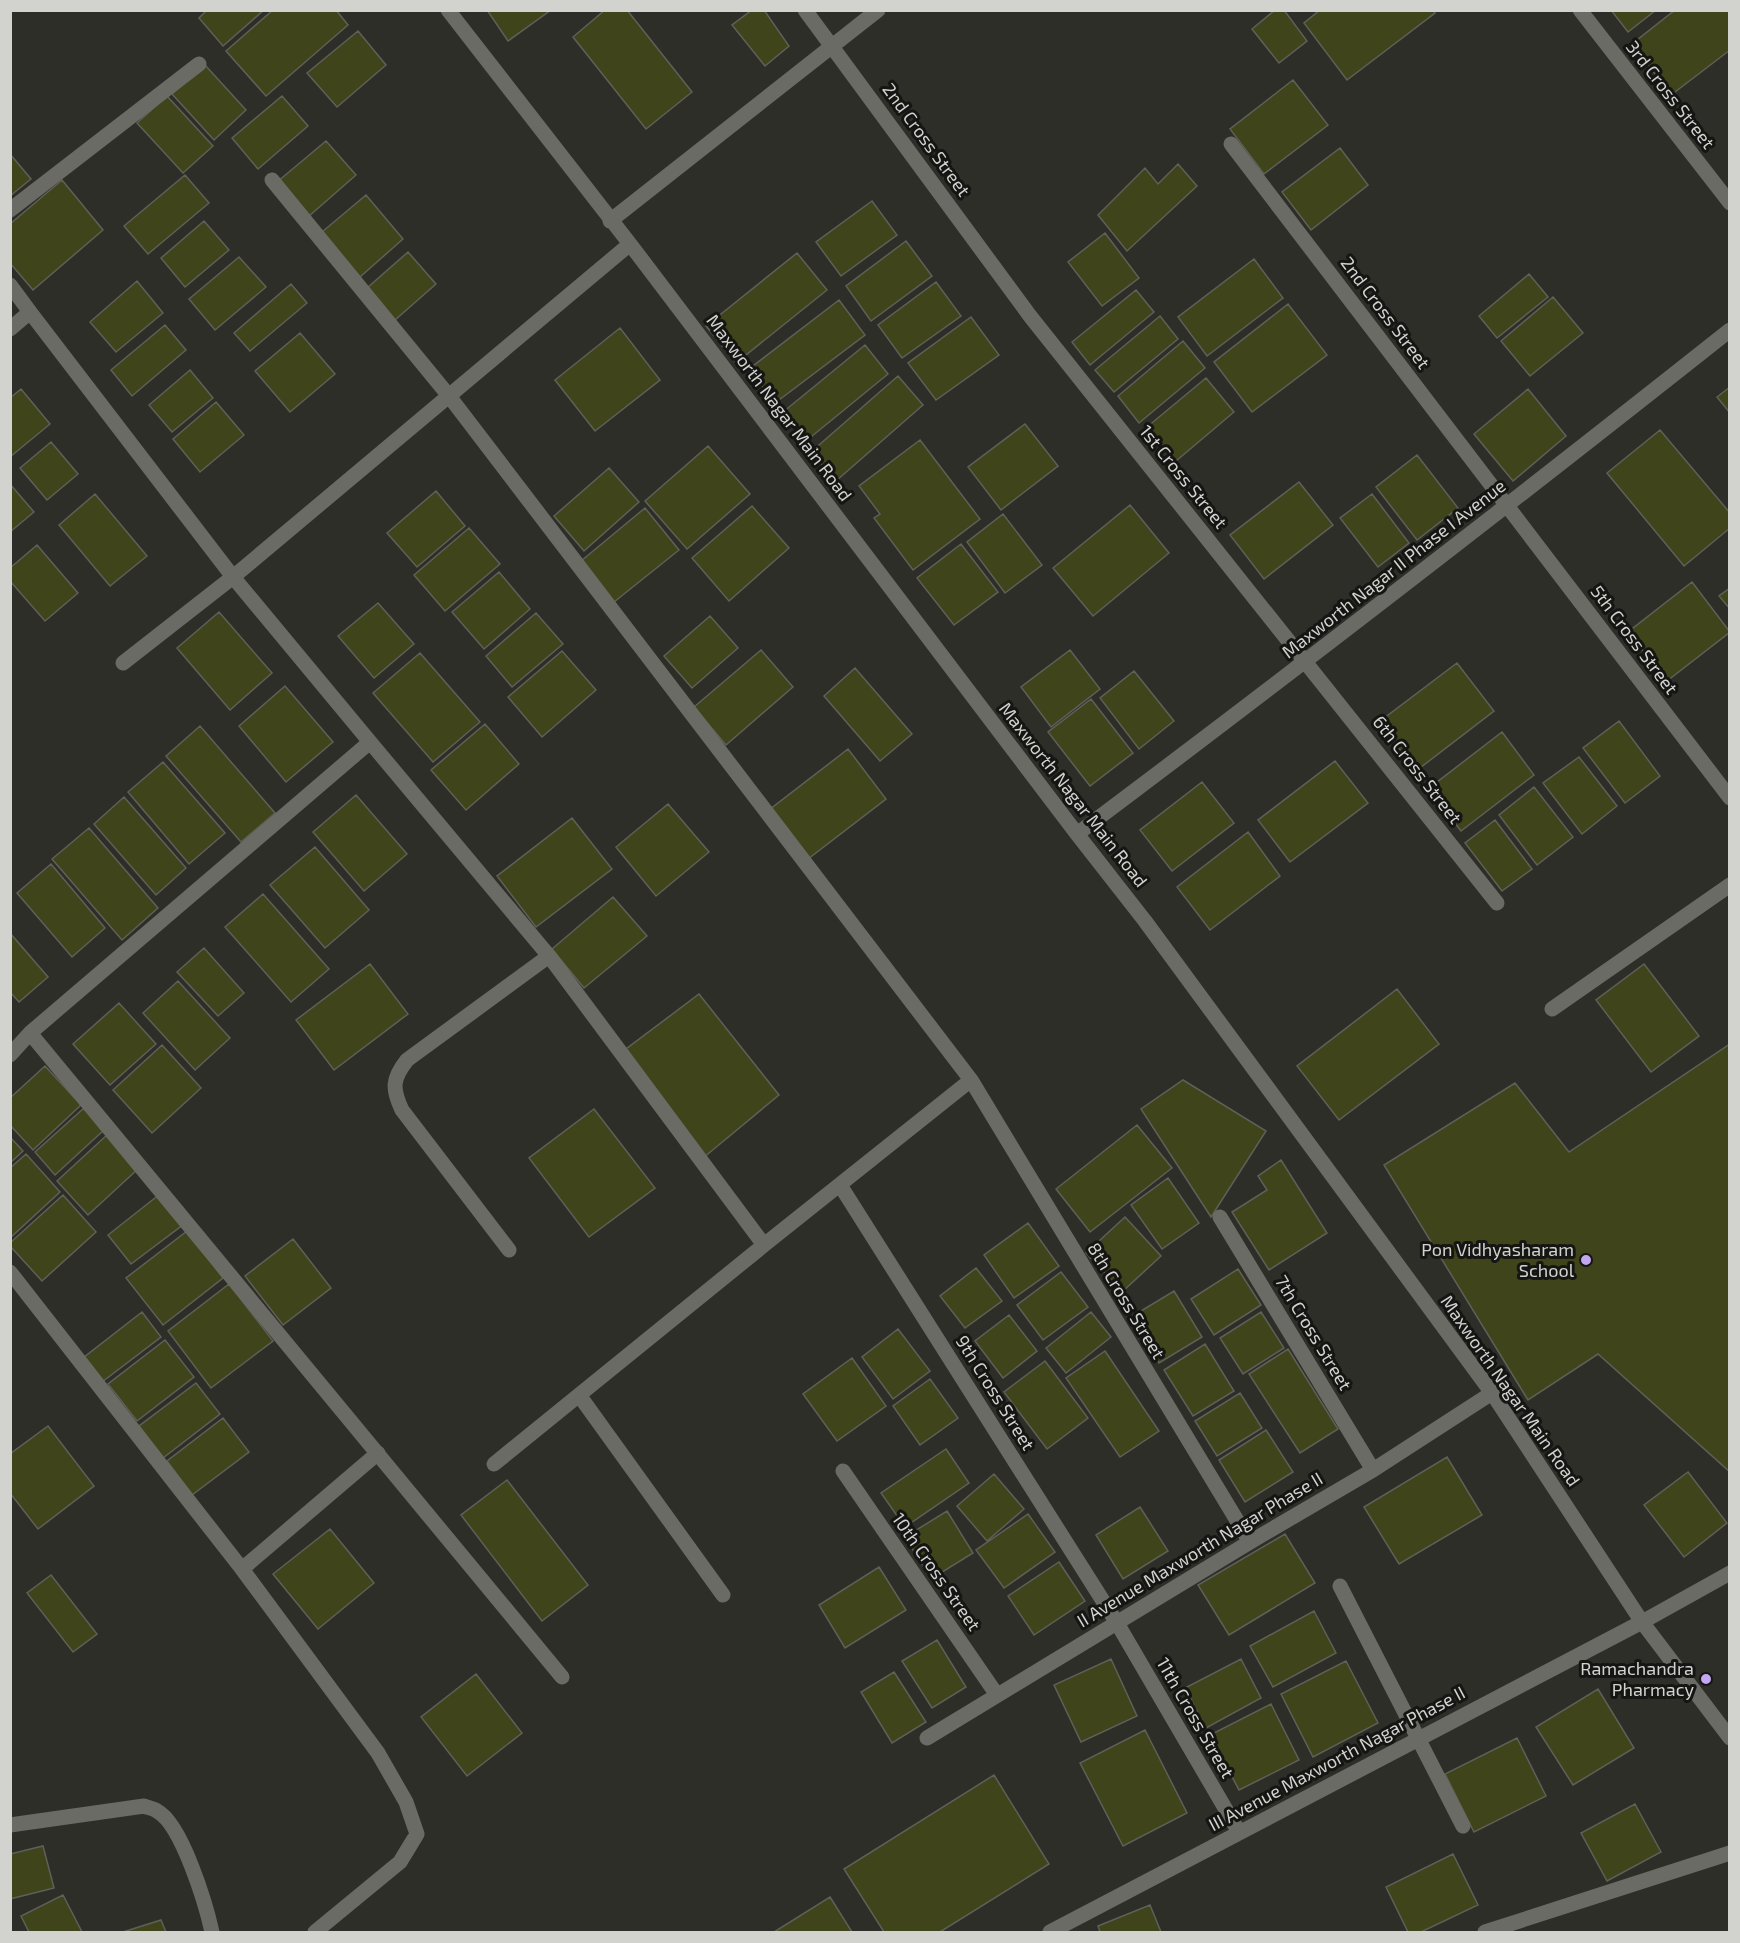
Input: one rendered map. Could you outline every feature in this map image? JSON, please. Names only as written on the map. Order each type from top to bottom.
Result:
[{"type":"street","name":"Maxworth Nagar Main Road","points":[[448,10],[630,244],[1077,834],[1146,921],[1492,1393],[1642,1622],[1730,1738]]},
{"type":"street","name":"2nd Cross Street","points":[[805,10],[1030,316]]},
{"type":"street","points":[[610,220],[878,10]]},
{"type":"street","name":"3rd Cross Street","points":[[1580,10],[1730,203]]},
{"type":"street","points":[[10,210],[199,64]]},
{"type":"street","name":"2nd Cross Street","points":[[1232,144],[1508,506]]},
{"type":"street","name":"8th Cross Street","points":[[272,180],[449,396],[971,1080],[1250,1542]]},
{"type":"street","points":[[123,663],[233,577],[630,244]]},
{"type":"street","points":[[10,285],[233,577],[549,956],[764,1245]]},
{"type":"street","points":[[10,329],[30,312]]},
{"type":"street","name":"1st Cross Street","points":[[1030,316],[1306,662]]},
{"type":"street","name":"Maxworth Nagar II Phase I Avenue","points":[[1077,834],[1306,662],[1730,330]]},
{"type":"street","name":"5th Cross Street","points":[[1508,506],[1730,798]]},
{"type":"street","name":"6th Cross Street","points":[[1306,662],[1497,903]]},
{"type":"street","points":[[10,1055],[30,1033],[370,742]]},
{"type":"street","points":[[1552,1009],[1730,885]]},
{"type":"street","points":[[508,1250],[402,1110],[394,1093],[397,1072],[407,1060],[549,956]]},
{"type":"street","points":[[30,1033],[562,1677]]},
{"type":"street","points":[[494,1464],[971,1080]]},
{"type":"street","name":"9th Cross Street","points":[[840,1185],[1117,1623]]},
{"type":"street","name":"7th Cross Street","points":[[1221,1216],[1373,1470]]},
{"type":"street","points":[[10,1272],[242,1569],[378,1753],[406,1802],[417,1834],[400,1862],[315,1932]]},
{"type":"street","name":"II Avenue Maxworth Nagar Phase II","points":[[927,1738],[1373,1470],[1492,1393]]},
{"type":"street","points":[[579,1395],[723,1595]]},
{"type":"street","points":[[242,1569],[378,1454]]},
{"type":"street","name":"10th Cross Street","points":[[843,1471],[997,1695]]},
{"type":"street","name":"III Avenue Maxworth Nagar Phase II","points":[[1050,1932],[1642,1622],[1730,1573]]},
{"type":"street","points":[[1340,1586],[1463,1826]]},
{"type":"street","name":"11th Cross Street","points":[[1117,1623],[1239,1832]]},
{"type":"street","points":[[10,1825],[144,1806],[159,1811],[174,1829],[197,1878],[212,1932]]},
{"type":"street","points":[[1485,1932],[1730,1853]]},
{"type":"building","points":[[207,10],[264,10],[223,46],[199,18]]},
{"type":"building","points":[[273,10],[336,10],[348,25],[266,96],[226,51]]},
{"type":"building","points":[[487,10],[551,10],[508,41]]},
{"type":"building","points":[[605,10],[627,10],[692,92],[646,129],[573,37]]},
{"type":"building","points":[[752,10],[764,10],[789,46],[765,66],[732,25]]},
{"type":"building","points":[[1275,10],[1284,10],[1307,41],[1279,63],[1252,29]]},
{"type":"building","points":[[1320,10],[1433,10],[1435,13],[1347,80],[1304,23]]},
{"type":"building","points":[[1611,10],[1656,10],[1628,32]]},
{"type":"building","points":[[1675,10],[1730,10],[1730,50],[1671,95],[1632,44]]},
{"type":"building","points":[[358,31],[386,65],[337,107],[307,73]]},
{"type":"building","points":[[205,65],[246,110],[214,140],[172,94]]},
{"type":"building","points":[[1293,80],[1328,125],[1264,174],[1230,129]]},
{"type":"building","points":[[167,96],[213,146],[183,173],[137,123]]},
{"type":"building","points":[[282,96],[308,126],[258,169],[232,138]]},
{"type":"building","points":[[326,141],[356,175],[308,217],[277,182]]},
{"type":"building","points":[[1340,148],[1368,185],[1311,230],[1282,192]]},
{"type":"building","points":[[10,154],[31,179],[10,196]]},
{"type":"building","points":[[1178,164],[1197,186],[1127,251],[1098,215],[1145,168],[1158,184]]},
{"type":"building","points":[[185,175],[209,203],[148,254],[124,226]]},
{"type":"building","points":[[62,180],[103,230],[33,290],[10,263],[10,224]]},
{"type":"building","points":[[366,195],[403,239],[360,277],[322,232]]},
{"type":"building","points":[[872,201],[897,235],[841,276],[816,242]]},
{"type":"building","points":[[204,221],[229,250],[185,287],[161,258]]},
{"type":"building","points":[[1105,233],[1139,278],[1102,306],[1068,262]]},
{"type":"building","points":[[906,241],[932,276],[871,321],[846,286]]},
{"type":"building","points":[[408,252],[436,284],[395,320],[367,288]]},
{"type":"building","points":[[797,253],[827,290],[736,363],[706,326]]},
{"type":"building","points":[[239,257],[266,287],[215,330],[189,299]]},
{"type":"building","points":[[1254,259],[1283,298],[1207,356],[1178,317]]},
{"type":"building","points":[[1529,274],[1548,297],[1497,338],[1479,316]]},
{"type":"building","points":[[137,281],[163,313],[116,352],[90,322]]},
{"type":"building","points":[[936,282],[961,316],[902,358],[878,325]]},
{"type":"building","points":[[291,284],[307,303],[250,351],[234,333]]},
{"type":"building","points":[[1136,290],[1154,312],[1090,365],[1072,342]]},
{"type":"building","points":[[1553,297],[1583,333],[1530,376],[1501,341]]},
{"type":"building","points":[[839,300],[865,335],[775,403],[749,369]]},
{"type":"building","points":[[1288,304],[1327,355],[1252,412],[1214,362]]},
{"type":"building","points":[[1160,316],[1178,339],[1114,392],[1095,370]]},
{"type":"building","points":[[971,317],[999,355],[936,400],[908,363]]},
{"type":"building","points":[[165,325],[186,350],[132,396],[111,370]]},
{"type":"building","points":[[620,328],[660,380],[595,431],[555,380]]},
{"type":"building","points":[[300,333],[335,374],[290,412],[255,371]]},
{"type":"building","points":[[1183,341],[1205,368],[1139,423],[1118,396]]},
{"type":"building","points":[[865,345],[888,374],[806,441],[783,412]]},
{"type":"building","points":[[190,370],[213,398],[172,432],[149,405]]},
{"type":"building","points":[[898,376],[923,405],[836,481],[811,452]]},
{"type":"building","points":[[1206,378],[1234,412],[1176,461],[1147,427]]},
{"type":"building","points":[[1730,387],[1730,413],[1717,397]]},
{"type":"building","points":[[21,389],[50,424],[10,457],[10,398]]},
{"type":"building","points":[[1528,389],[1566,436],[1513,481],[1474,434]]},
{"type":"building","points":[[216,402],[244,435],[200,472],[173,439]]},
{"type":"building","points":[[1025,424],[1058,466],[1001,510],[968,467]]},
{"type":"building","points":[[1660,430],[1730,513],[1730,528],[1684,566],[1607,473]]},
{"type":"building","points":[[920,440],[980,519],[913,570],[874,518],[880,514],[859,486]]},
{"type":"building","points":[[51,442],[78,474],[47,500],[20,468]]},
{"type":"building","points":[[708,446],[750,494],[687,549],[645,501]]},
{"type":"building","points":[[1417,455],[1458,508],[1417,540],[1376,487]]},
{"type":"building","points":[[609,468],[639,502],[584,551],[554,516]]},
{"type":"building","points":[[1299,482],[1333,525],[1264,579],[1230,535]]},
{"type":"building","points":[[10,484],[34,512],[10,532]]},
{"type":"building","points":[[436,491],[465,526],[417,567],[387,533]]},
{"type":"building","points":[[95,494],[147,556],[110,586],[59,525]]},
{"type":"building","points":[[1372,494],[1409,543],[1378,567],[1340,518]]},
{"type":"building","points":[[1130,505],[1169,553],[1093,616],[1053,568]]},
{"type":"building","points":[[752,506],[789,548],[729,601],[692,558]]},
{"type":"building","points":[[645,508],[679,550],[614,602],[581,561]]},
{"type":"building","points":[[1003,514],[1042,565],[1005,593],[967,542]]},
{"type":"building","points":[[469,528],[500,564],[445,611],[414,575]]},
{"type":"building","points":[[961,544],[998,592],[954,625],[917,578]]},
{"type":"building","points":[[37,545],[78,593],[45,621],[10,581],[10,568]]},
{"type":"building","points":[[499,572],[530,609],[484,649],[452,612]]},
{"type":"building","points":[[1692,582],[1730,632],[1667,681],[1628,632]]},
{"type":"building","points":[[1730,588],[1730,609],[1719,596]]},
{"type":"building","points":[[378,603],[414,644],[374,678],[338,636]]},
{"type":"building","points":[[219,612],[272,673],[230,710],[177,648]]},
{"type":"building","points":[[536,613],[563,644],[512,687],[486,656]]},
{"type":"building","points":[[710,616],[738,648],[692,688],[664,656]]},
{"type":"building","points":[[761,650],[793,687],[726,745],[694,707]]},
{"type":"building","points":[[1070,650],[1100,689],[1051,727],[1021,687]]},
{"type":"building","points":[[562,651],[596,690],[542,737],[508,697]]},
{"type":"building","points":[[420,653],[480,722],[433,762],[373,693]]},
{"type":"building","points":[[1457,663],[1494,711],[1416,771],[1379,722]]},
{"type":"building","points":[[855,668],[912,734],[880,761],[824,696]]},
{"type":"building","points":[[1134,671],[1174,721],[1139,749],[1100,698]]},
{"type":"building","points":[[285,686],[333,742],[286,782],[239,726]]},
{"type":"building","points":[[1091,699],[1133,753],[1090,786],[1048,732]]},
{"type":"building","points":[[1619,721],[1660,776],[1625,803],[1583,748]]},
{"type":"building","points":[[485,724],[519,764],[466,810],[431,770]]},
{"type":"building","points":[[200,726],[275,813],[241,842],[166,756]]},
{"type":"building","points":[[1502,732],[1534,775],[1461,831],[1428,789]]},
{"type":"building","points":[[848,749],[886,799],[808,859],[769,810]]},
{"type":"building","points":[[1579,757],[1617,806],[1582,834],[1543,783]]},
{"type":"building","points":[[1335,761],[1368,803],[1290,862],[1258,820]]},
{"type":"building","points":[[163,762],[225,833],[189,864],[128,792]]},
{"type":"building","points":[[1202,782],[1234,823],[1172,871],[1140,830]]},
{"type":"building","points":[[1534,787],[1573,837],[1537,865],[1499,815]]},
{"type":"building","points":[[356,795],[407,854],[364,891],[313,832]]},
{"type":"building","points":[[124,797],[186,868],[156,895],[94,824]]},
{"type":"building","points":[[668,804],[709,852],[656,896],[616,847]]},
{"type":"building","points":[[572,818],[612,869],[536,927],[497,876]]},
{"type":"building","points":[[1495,820],[1532,869],[1502,891],[1465,843]]},
{"type":"building","points":[[89,828],[158,908],[122,940],[52,859]]},
{"type":"building","points":[[1248,832],[1280,876],[1210,930],[1177,887]]},
{"type":"building","points":[[315,847],[369,910],[325,948],[270,885]]},
{"type":"building","points":[[51,864],[105,928],[72,957],[17,893]]},
{"type":"building","points":[[263,894],[329,969],[291,1002],[225,927]]},
{"type":"building","points":[[613,897],[647,936],[584,988],[552,949]]},
{"type":"building","points":[[10,933],[48,977],[19,1002],[10,992]]},
{"type":"building","points":[[204,948],[244,993],[218,1016],[177,972]]},
{"type":"building","points":[[370,964],[408,1014],[334,1070],[296,1020]]},
{"type":"building","points":[[1644,964],[1699,1036],[1651,1072],[1596,1000]]},
{"type":"building","points":[[178,981],[230,1038],[195,1070],[143,1013]]},
{"type":"building","points":[[1397,989],[1439,1044],[1339,1120],[1297,1066]]},
{"type":"building","points":[[699,994],[779,1095],[703,1158],[622,1052]]},
{"type":"building","points":[[119,1003],[156,1044],[110,1085],[73,1044]]},
{"type":"building","name":"Pon Vidhyasharam School","points":[[1730,1044],[1730,1472],[1598,1354],[1528,1400],[1384,1165],[1515,1083],[1569,1152]]},
{"type":"building","points":[[162,1045],[201,1088],[152,1133],[113,1090]]},
{"type":"building","points":[[45,1066],[81,1105],[33,1150],[10,1125],[10,1098]]},
{"type":"building","points":[[1183,1080],[1266,1131],[1211,1217],[1141,1109]]},
{"type":"building","points":[[84,1108],[104,1130],[55,1175],[35,1152]]},
{"type":"building","points":[[594,1109],[655,1188],[589,1237],[529,1158]]},
{"type":"building","points":[[1137,1125],[1172,1168],[1090,1232],[1056,1189]]},
{"type":"building","points":[[108,1134],[139,1168],[88,1215],[57,1181]]},
{"type":"building","points":[[10,1137],[23,1151],[10,1163]]},
{"type":"building","points":[[26,1154],[60,1192],[10,1238],[10,1168]]},
{"type":"building","points":[[1281,1160],[1327,1233],[1269,1270],[1232,1212],[1267,1190],[1258,1176]]},
{"type":"building","points":[[1168,1178],[1199,1223],[1162,1249],[1131,1205]]},
{"type":"building","points":[[160,1194],[184,1224],[131,1264],[108,1235]]},
{"type":"building","points":[[63,1195],[96,1232],[42,1281],[10,1246],[10,1243]]},
{"type":"building","points":[[1125,1217],[1161,1256],[1122,1292],[1086,1253]]},
{"type":"building","points":[[1028,1223],[1059,1266],[1014,1298],[984,1255]]},
{"type":"building","points":[[187,1231],[223,1278],[163,1325],[126,1278]]},
{"type":"building","points":[[293,1239],[331,1288],[283,1325],[245,1276]]},
{"type":"building","points":[[976,1268],[1002,1301],[965,1328],[940,1296]]},
{"type":"building","points":[[1238,1269],[1261,1305],[1214,1335],[1191,1299]]},
{"type":"building","points":[[1061,1272],[1088,1307],[1043,1340],[1017,1305]]},
{"type":"building","points":[[229,1284],[273,1341],[211,1388],[168,1331]]},
{"type":"building","points":[[1174,1291],[1202,1337],[1159,1363],[1131,1317]]},
{"type":"building","points":[[142,1312],[161,1337],[102,1382],[83,1358]]},
{"type":"building","points":[[1091,1312],[1111,1337],[1066,1373],[1046,1348]]},
{"type":"building","points":[[1261,1312],[1284,1348],[1243,1374],[1220,1338]]},
{"type":"building","points":[[1009,1315],[1037,1351],[1003,1378],[975,1341]]},
{"type":"building","points":[[898,1329],[930,1371],[893,1399],[862,1357]]},
{"type":"building","points":[[165,1340],[194,1377],[137,1421],[108,1384]]},
{"type":"building","points":[[1205,1344],[1234,1391],[1193,1416],[1164,1370]]},
{"type":"building","points":[[1288,1349],[1338,1429],[1300,1453],[1249,1374]]},
{"type":"building","points":[[1105,1351],[1159,1431],[1120,1457],[1066,1378]]},
{"type":"building","points":[[852,1358],[886,1406],[837,1441],[803,1394]]},
{"type":"building","points":[[1045,1361],[1088,1418],[1047,1449],[1004,1392]]},
{"type":"building","points":[[930,1379],[958,1418],[920,1445],[893,1406]]},
{"type":"building","points":[[196,1383],[220,1414],[163,1458],[139,1426]]},
{"type":"building","points":[[1240,1393],[1262,1428],[1217,1456],[1195,1421]]},
{"type":"building","points":[[223,1418],[249,1452],[192,1495],[167,1461]]},
{"type":"building","points":[[48,1426],[94,1486],[38,1529],[10,1493],[10,1454]]},
{"type":"building","points":[[1266,1430],[1293,1472],[1245,1502],[1219,1460]]},
{"type":"building","points":[[946,1449],[969,1483],[905,1527],[881,1493]]},
{"type":"building","points":[[1447,1457],[1482,1515],[1399,1564],[1364,1507]]},
{"type":"building","points":[[1688,1472],[1727,1523],[1684,1557],[1644,1505]]},
{"type":"building","points":[[994,1474],[1024,1509],[987,1541],[957,1506]]},
{"type":"building","points":[[507,1480],[588,1585],[542,1621],[461,1515]]},
{"type":"building","points":[[1140,1507],[1168,1551],[1123,1579],[1096,1535]]},
{"type":"building","points":[[947,1511],[973,1553],[931,1579],[905,1537]]},
{"type":"building","points":[[1028,1514],[1055,1552],[1004,1588],[976,1550]]},
{"type":"building","points":[[330,1529],[374,1583],[318,1629],[273,1574]]},
{"type":"building","points":[[1285,1534],[1315,1583],[1229,1635],[1198,1585]]},
{"type":"building","points":[[1059,1562],[1085,1601],[1034,1635],[1008,1596]]},
{"type":"building","points":[[879,1567],[906,1610],[845,1648],[819,1605]]},
{"type":"building","points":[[51,1575],[97,1634],[73,1652],[27,1593]]},
{"type":"building","points":[[1314,1611],[1336,1653],[1273,1687],[1250,1646]]},
{"type":"building","points":[[937,1640],[966,1687],[932,1708],[902,1661]]},
{"type":"building","points":[[1111,1659],[1137,1716],[1081,1742],[1054,1685]]},
{"type":"building","points":[[1241,1659],[1261,1698],[1206,1728],[1185,1688]]},
{"type":"building","points":[[1346,1661],[1378,1723],[1313,1757],[1281,1694]]},
{"type":"building","points":[[894,1672],[926,1722],[892,1743],[861,1692]]},
{"type":"building","points":[[476,1674],[522,1733],[467,1776],[421,1717]]},
{"type":"building","points":[[1598,1689],[1634,1748],[1573,1785],[1536,1727]]},
{"type":"building","points":[[1271,1704],[1299,1760],[1239,1790],[1210,1735]]},
{"type":"building","points":[[1145,1730],[1187,1813],[1123,1846],[1080,1763]]},
{"type":"building","points":[[1517,1738],[1546,1796],[1474,1832],[1445,1774]]},
{"type":"building","points":[[994,1775],[1049,1864],[940,1932],[884,1932],[844,1869]]},
{"type":"building","points":[[1635,1804],[1661,1852],[1607,1881],[1581,1833]]},
{"type":"building","points":[[43,1846],[54,1888],[10,1899],[10,1854]]},
{"type":"building","points":[[1453,1854],[1478,1905],[1421,1932],[1408,1932],[1386,1887]]},
{"type":"building","points":[[63,1895],[82,1932],[29,1932],[21,1916]]},
{"type":"building","points":[[830,1897],[852,1932],[774,1932]]},
{"type":"building","points":[[1150,1905],[1161,1932],[1100,1932],[1098,1926]]},
{"type":"building","points":[[161,1920],[166,1932],[123,1932]]},
{"type":"place","name":"Pon Vidhyasharam School","points":[[1586,1260]]},
{"type":"place","name":"Ramachandra Pharmacy","points":[[1706,1679]]}]
